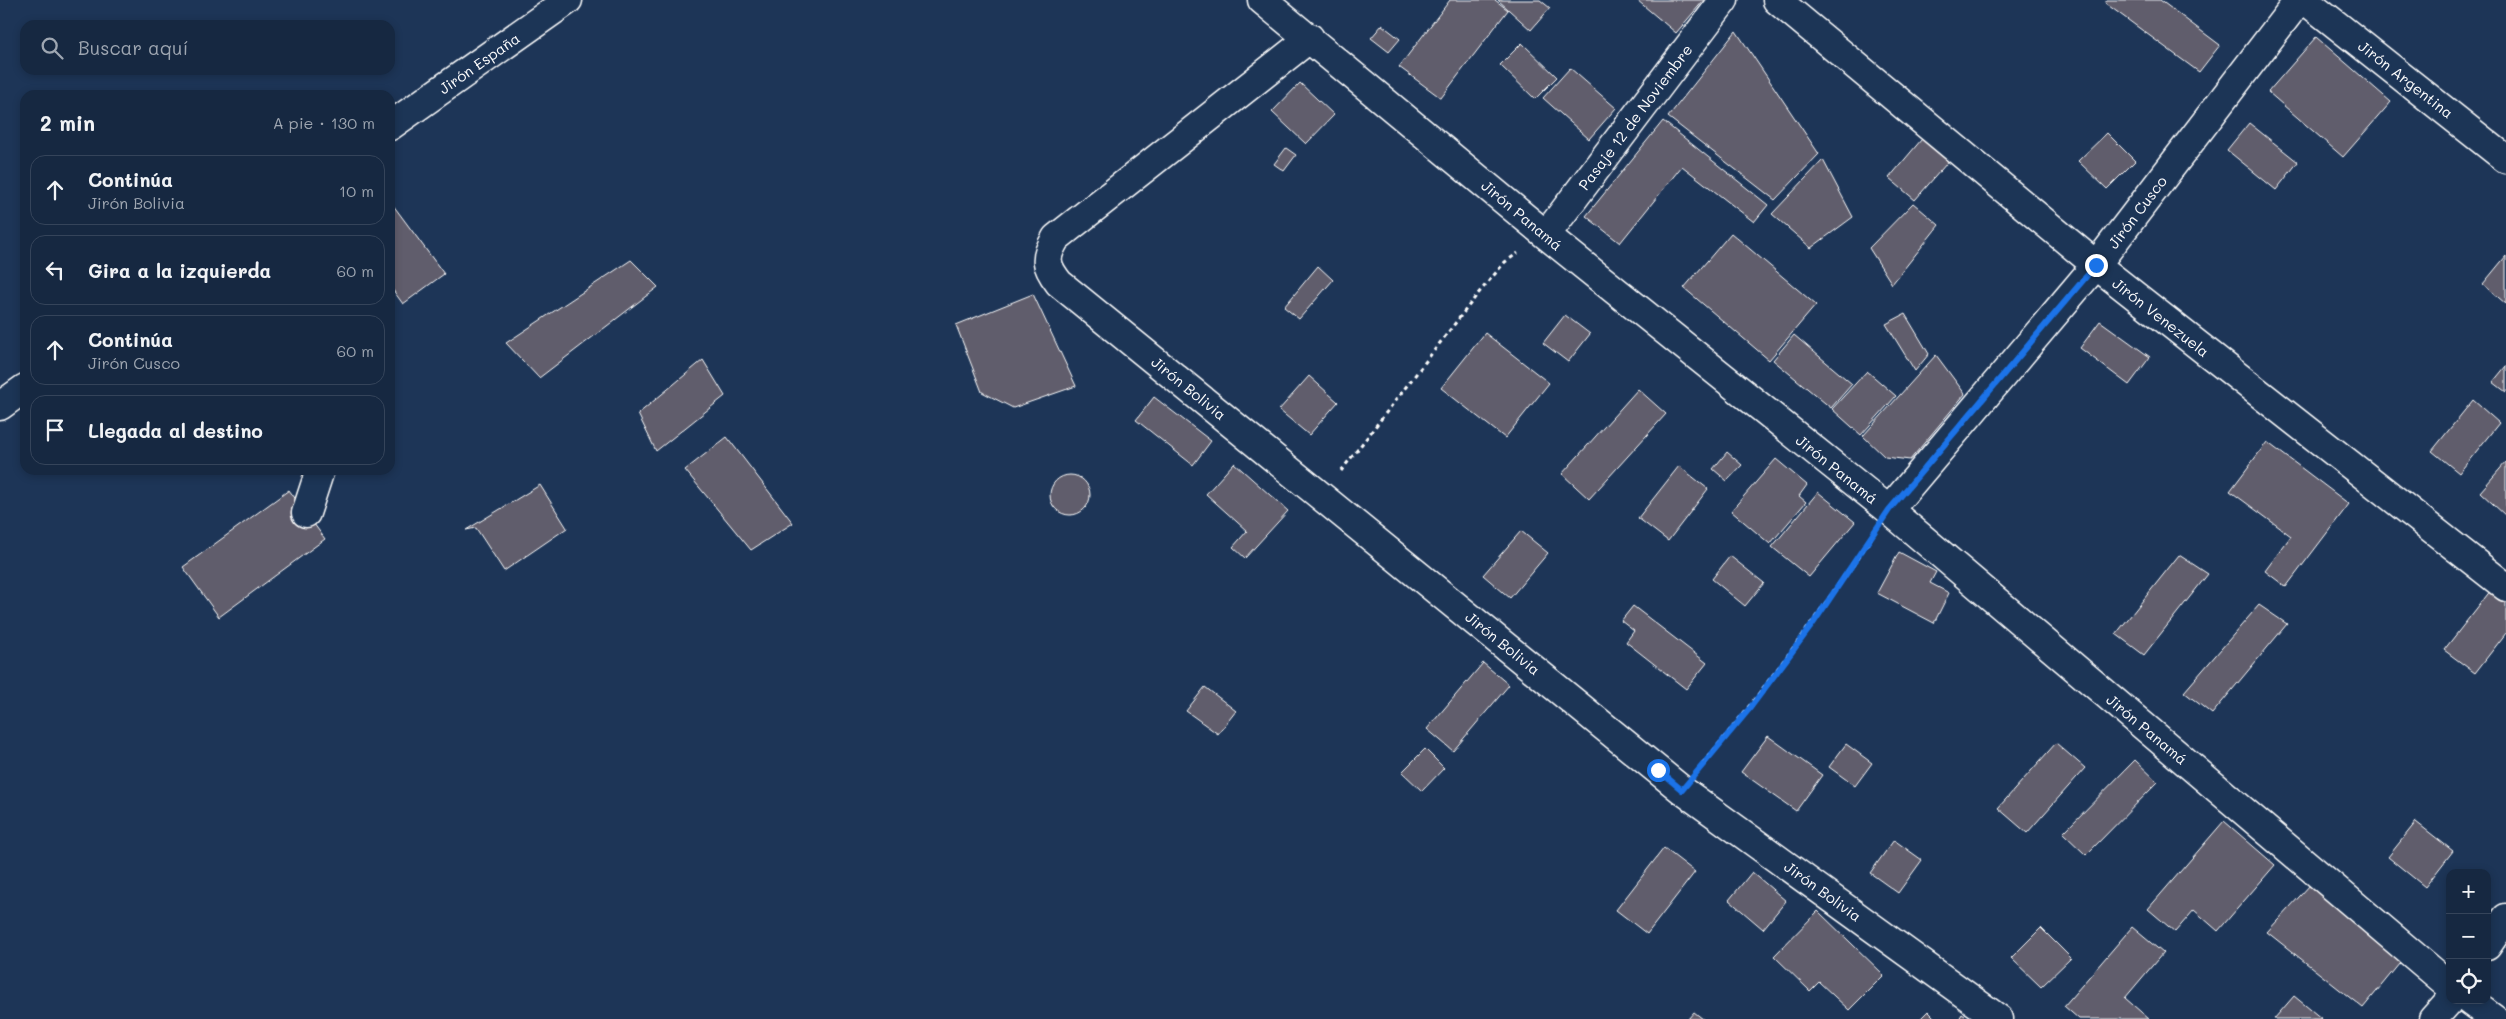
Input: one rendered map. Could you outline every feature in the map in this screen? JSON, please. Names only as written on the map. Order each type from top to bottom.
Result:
[{"type":"street","name":"Jirón España","points":[[395,122],[568,0]]},
{"type":"street","name":"Jirón Panamá","points":[[1262,0],[1546,235],[1889,510],[2446,983]]},
{"type":"street","name":"Pasaje 12 de Noviembre","points":[[1546,235],[1724,0]]},
{"type":"street","name":"Jirón Venezuela","points":[[1777,0],[2096,265],[2506,587]]},
{"type":"street","name":"Jirón Cusco","points":[[1889,510],[2096,265],[2299,0]]},
{"type":"street","name":"Jirón Argentina","points":[[2305,0],[2506,159]]},
{"type":"street","name":"Jirón Bolivia","points":[[1310,38],[1056,238],[1047,253],[1049,269],[1059,283],[1682,790],[1999,1019]]},
{"type":"street","points":[[0,406],[20,392]]},
{"type":"street","points":[[306,513],[318,475]]},
{"type":"street","points":[[2491,940],[2506,918]]},
{"type":"street","points":[[2433,1019],[2446,1004]]},
{"type":"street","points":[[2473,1004],[2494,1019]]},
{"type":"path","points":[[1322,496],[1505,262],[1546,235]]},
{"type":"path","points":[[1682,790],[1750,708],[1806,632],[1889,510]]},
{"type":"building","points":[[1450,0],[1495,0],[1508,10],[1441,98],[1399,67]]},
{"type":"building","points":[[1498,0],[1540,0],[1550,8],[1531,30]]},
{"type":"building","points":[[1637,0],[1704,0],[1676,33]]},
{"type":"building","points":[[2107,0],[2160,0],[2220,45],[2199,72],[2105,3]]},
{"type":"building","points":[[1382,25],[1400,39],[1389,52],[1371,38]]},
{"type":"building","points":[[1736,31],[1819,154],[1775,200],[1668,117]]},
{"type":"building","points":[[2316,37],[2391,102],[2343,157],[2268,92]]},
{"type":"building","points":[[1522,43],[1557,77],[1535,99],[1500,65]]},
{"type":"building","points":[[1570,68],[1616,108],[1589,139],[1543,98]]},
{"type":"building","points":[[1300,83],[1334,115],[1306,144],[1272,112]]},
{"type":"building","points":[[1663,121],[1768,205],[1754,222],[1682,166],[1620,243],[1586,216]]},
{"type":"building","points":[[2249,123],[2298,162],[2276,190],[2227,150]]},
{"type":"building","points":[[1927,133],[1953,156],[1915,200],[1889,178]]},
{"type":"building","points":[[2107,133],[2135,161],[2107,189],[2078,161]]},
{"type":"building","points":[[1286,148],[1296,155],[1284,171],[1274,164]]},
{"type":"building","points":[[1823,160],[1853,217],[1811,248],[1772,214]]},
{"type":"building","points":[[1913,203],[1939,225],[1892,284],[1869,248]]},
{"type":"building","points":[[395,208],[444,274],[403,304],[395,293]]},
{"type":"building","points":[[1731,233],[1816,305],[1769,360],[1684,288]]},
{"type":"building","points":[[2506,256],[2506,304],[2483,284]]},
{"type":"building","points":[[631,260],[658,287],[539,378],[506,343]]},
{"type":"building","points":[[1318,266],[1333,280],[1299,319],[1284,307]]},
{"type":"building","points":[[1033,294],[1076,386],[1013,408],[982,392],[956,325]]},
{"type":"building","points":[[1905,314],[1929,354],[1915,371],[1886,324]]},
{"type":"building","points":[[1565,315],[1590,334],[1568,362],[1543,343]]},
{"type":"building","points":[[2100,321],[2150,357],[2129,385],[2080,348]]},
{"type":"building","points":[[1485,333],[1549,383],[1505,438],[1441,388]]},
{"type":"building","points":[[1794,335],[1852,384],[1831,408],[1773,360]]},
{"type":"building","points":[[1936,355],[1965,394],[1910,460],[1885,457],[1863,436]]},
{"type":"building","points":[[703,360],[725,396],[656,451],[638,414]]},
{"type":"building","points":[[2506,366],[2506,392],[2493,382]]},
{"type":"building","points":[[1867,371],[1896,396],[1861,435],[1832,409]]},
{"type":"building","points":[[1309,376],[1338,402],[1309,435],[1279,410]]},
{"type":"building","points":[[1638,389],[1666,414],[1589,499],[1562,474]]},
{"type":"building","points":[[1154,397],[1211,441],[1193,465],[1136,420]]},
{"type":"building","points":[[2473,400],[2499,423],[2459,473],[2432,451]]},
{"type":"building","points":[[727,437],[793,523],[751,550],[685,470]]},
{"type":"building","points":[[2267,442],[2349,504],[2286,587],[2265,571],[2291,536],[2230,491]]},
{"type":"building","points":[[1727,452],[1742,465],[1727,481],[1713,469]]},
{"type":"building","points":[[1776,459],[1807,485],[1799,496],[1806,502],[1770,544],[1731,511]]},
{"type":"building","points":[[2506,462],[2506,516],[2480,492]]},
{"type":"building","points":[[1234,463],[1288,511],[1245,558],[1233,547],[1247,531],[1206,494]]},
{"type":"building","points":[[1679,466],[1708,489],[1668,541],[1638,518]]},
{"type":"building","points":[[1070,475],[1084,481],[1090,495],[1084,509],[1070,515],[1056,509],[1050,495],[1056,481]]},
{"type":"building","points":[[540,485],[567,528],[504,571],[476,528],[466,530]]},
{"type":"building","points":[[289,490],[325,539],[219,617],[183,567]]},
{"type":"building","points":[[1818,492],[1855,522],[1809,577],[1772,547]]},
{"type":"building","points":[[1521,531],[1548,553],[1510,598],[1483,575]]},
{"type":"building","points":[[1899,552],[1936,572],[1930,583],[1949,593],[1934,623],[1877,593]]},
{"type":"building","points":[[2179,555],[2208,574],[2144,655],[2116,634]]},
{"type":"building","points":[[1730,556],[1764,583],[1745,606],[1712,579]]},
{"type":"building","points":[[2495,585],[2506,594],[2506,633],[2475,673],[2444,650]]},
{"type":"building","points":[[2259,605],[2287,624],[2212,714],[2184,692]]},
{"type":"building","points":[[1633,606],[1707,663],[1686,689],[1626,642],[1634,631],[1621,621]]},
{"type":"building","points":[[1483,663],[1509,685],[1453,751],[1427,729]]},
{"type":"building","points":[[1205,687],[1236,711],[1218,734],[1186,711]]},
{"type":"building","points":[[1768,736],[1822,775],[1796,811],[1741,772]]},
{"type":"building","points":[[2056,743],[2085,768],[2027,833],[1998,808]]},
{"type":"building","points":[[1846,744],[1872,763],[1855,786],[1829,767]]},
{"type":"building","points":[[1425,749],[1444,768],[1422,791],[1402,772]]},
{"type":"building","points":[[2135,760],[2158,782],[2086,855],[2063,833]]},
{"type":"building","points":[[2224,821],[2275,865],[2218,931],[2194,910],[2175,932],[2148,909]]},
{"type":"building","points":[[2416,822],[2453,851],[2425,887],[2388,857]]},
{"type":"building","points":[[1894,840],[1922,860],[1898,893],[1870,873]]},
{"type":"building","points":[[1664,848],[1695,872],[1647,934],[1616,910]]},
{"type":"building","points":[[1752,872],[1786,901],[1763,929],[1729,900]]},
{"type":"building","points":[[2311,884],[2404,958],[2363,1008],[2267,932]]},
{"type":"building","points":[[1818,911],[1884,975],[1849,1010],[1819,982],[1810,991],[1774,956]]},
{"type":"building","points":[[2132,927],[2163,953],[2125,998],[2149,1019],[2079,1019],[2064,1006]]},
{"type":"building","points":[[2041,928],[2071,958],[2041,987],[2011,958]]},
{"type":"building","points":[[2294,996],[2322,1019],[2274,1019]]},
{"type":"building","points":[[1928,1011],[1936,1019],[1920,1019]]},
{"type":"building","points":[[1694,1012],[1703,1019],[1688,1019]]},
{"type":"building","points":[[1962,1014],[1969,1019],[1959,1019]]},
{"type":"route","points":[[1658,770],[1682,790],[1750,708],[1812,625],[1889,510],[2096,265]]}]
